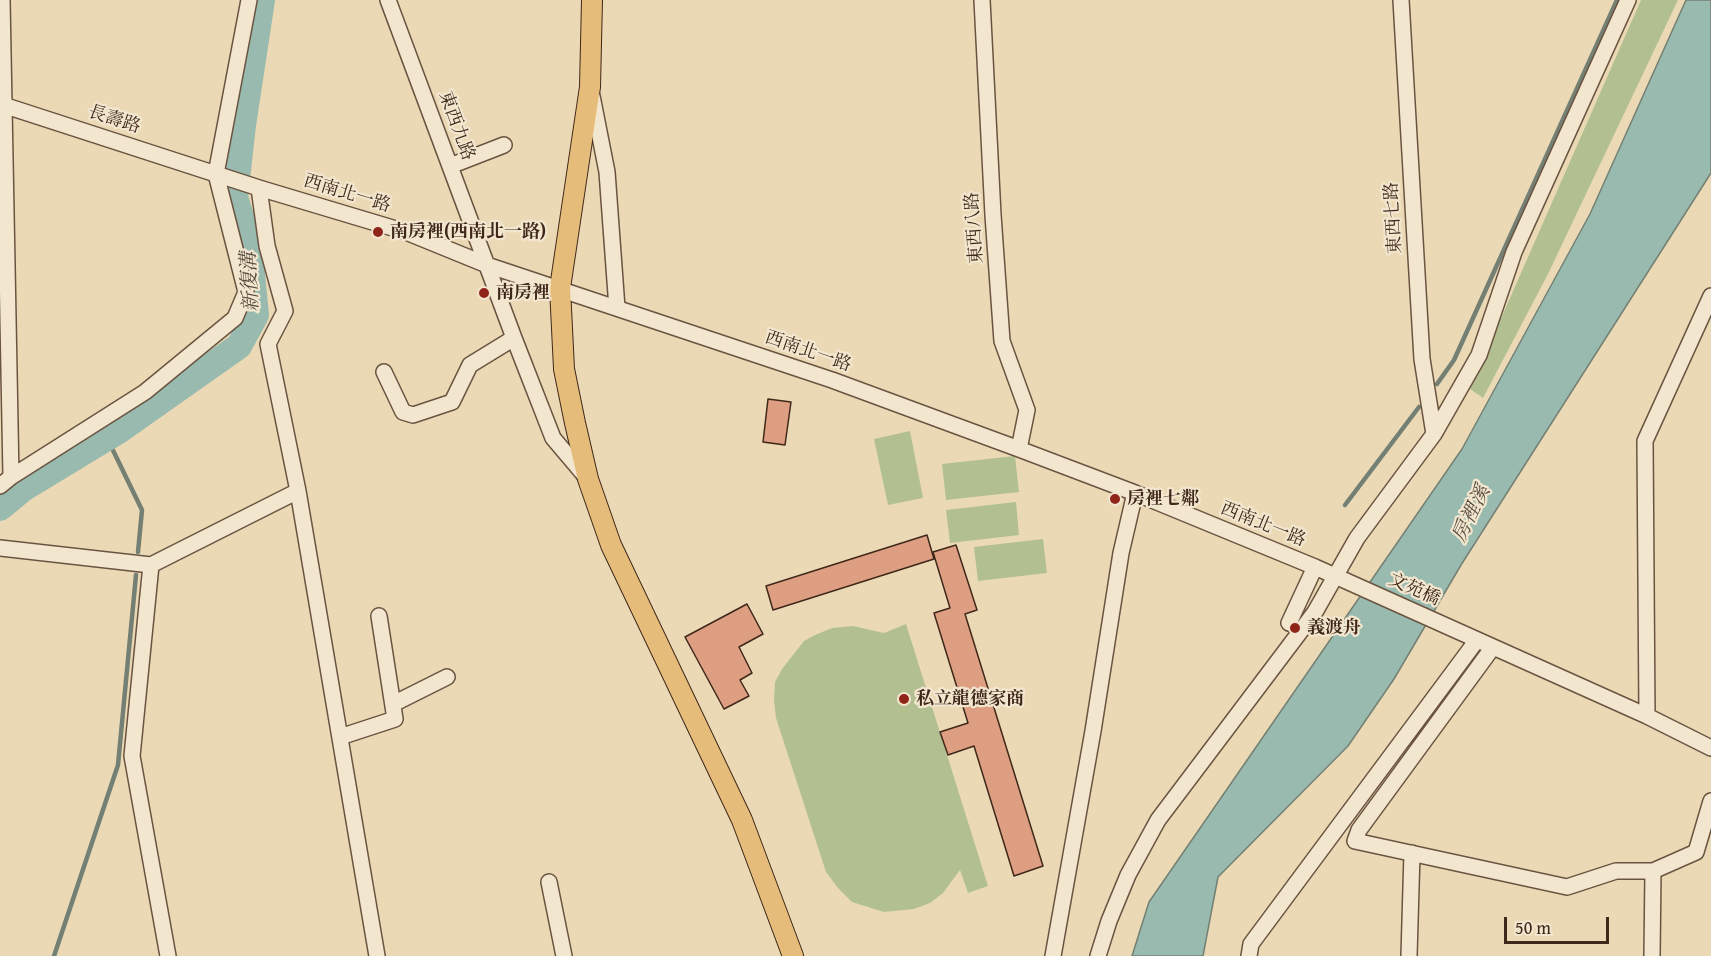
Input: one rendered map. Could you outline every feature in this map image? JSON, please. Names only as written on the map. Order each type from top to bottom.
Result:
[{"type":"main road","points":[[592,0],[590,87],[560,288],[564,369],[588,479],[611,546],[742,820],[793,956]]},
{"type":"street","points":[[2,0],[5,481]]},
{"type":"street","points":[[5,481],[146,392],[235,318],[246,292],[216,174],[249,0]]},
{"type":"street","name":"東西九路","points":[[388,0],[553,438],[588,479]]},
{"type":"street","name":"東西八路","points":[[982,0],[1002,341],[1027,410],[1019,449]]},
{"type":"street","name":"東西七路","points":[[1401,0],[1422,359],[1434,434]]},
{"type":"street","points":[[1098,956],[1109,921],[1128,875],[1158,820],[1315,612],[1357,538],[1434,434],[1479,355],[1514,252],[1628,0]]},
{"type":"street","points":[[590,87],[607,172],[617,308]]},
{"type":"street","name":"長壽路","points":[[2,105],[259,188]]},
{"type":"street","points":[[450,166],[504,145]]},
{"type":"street","points":[[259,188],[267,246],[285,311],[268,344],[298,491],[377,956]]},
{"type":"street","name":"西南北一路","points":[[259,188],[406,232],[487,265],[832,380],[1135,493],[1335,576]]},
{"type":"street","points":[[1647,716],[1645,441],[1711,296]]},
{"type":"street","points":[[384,372],[403,412],[413,416],[452,402],[470,365],[514,338]]},
{"type":"street","points":[[0,548],[151,565],[298,491]]},
{"type":"street","points":[[1053,956],[1093,731],[1121,553],[1135,493]]},
{"type":"street","points":[[151,565],[132,756],[168,956]]},
{"type":"street","points":[[1289,623],[1315,567]]},
{"type":"street","name":"文苑橋","points":[[1335,576],[1477,640]]},
{"type":"street","points":[[340,736],[395,719],[379,616]]},
{"type":"street","points":[[1249,956],[1251,944],[1477,640],[1647,716],[1711,748]]},
{"type":"street","points":[[1493,647],[1359,830],[1355,841],[1567,887],[1616,871],[1653,871],[1696,852],[1711,801]]},
{"type":"street","points":[[393,704],[447,677]]},
{"type":"street","points":[[1409,956],[1412,853]]},
{"type":"street","points":[[1652,956],[1653,871]]},
{"type":"street","points":[[549,882],[564,956]]},
{"type":"green space","points":[[1641,0],[1678,0],[1548,274],[1483,398],[1470,389]]},
{"type":"green space","points":[[910,431],[923,498],[888,505],[874,439]]},
{"type":"green space","points":[[1015,456],[1019,492],[946,500],[942,464]]},
{"type":"green space","points":[[1016,502],[1019,535],[950,543],[946,510]]},
{"type":"green space","points":[[1043,539],[1047,573],[978,581],[974,547]]},
{"type":"green space","points":[[906,624],[988,886],[968,893],[960,870],[943,893],[930,903],[914,909],[884,912],[852,902],[826,872],[776,718],[775,682],[804,641],[815,635],[832,628],[853,626],[884,633]]},
{"type":"water","name":"房裡溪","points":[[1686,0],[1711,0],[1711,173],[1461,565],[1394,679],[1348,746],[1218,877],[1203,956],[1132,956],[1149,902],[1462,449],[1590,214]]},
{"type":"building","points":[[768,399],[791,402],[785,445],[763,442]]},
{"type":"building","points":[[927,535],[934,559],[773,610],[766,586]]},
{"type":"building","points":[[956,545],[977,610],[965,614],[1043,866],[1014,876],[974,746],[948,755],[940,732],[968,723],[934,613],[950,608],[933,552]]},
{"type":"building","points":[[747,604],[763,634],[739,647],[752,673],[740,680],[749,696],[724,709],[685,637]]},
{"type":"waterway","name":"新復溝","points":[[0,508],[23,489],[117,432],[239,346],[256,315],[249,243],[235,197],[243,125],[262,0]]},
{"type":"waterway","points":[[1437,384],[1454,360],[1617,0]]},
{"type":"waterway","points":[[1345,505],[1419,407]]},
{"type":"waterway","points":[[107,438],[142,510],[138,552]]},
{"type":"waterway","points":[[54,956],[118,765],[136,575]]},
{"type":"place","name":"南房裡(西南北一路)","points":[[378,232]]},
{"type":"place","name":"南房裡","points":[[484,293]]},
{"type":"place","name":"房裡七鄰","points":[[1115,499]]},
{"type":"place","name":"義渡舟","points":[[1295,628]]},
{"type":"place","name":"私立龍德家商","points":[[904,699]]}]
